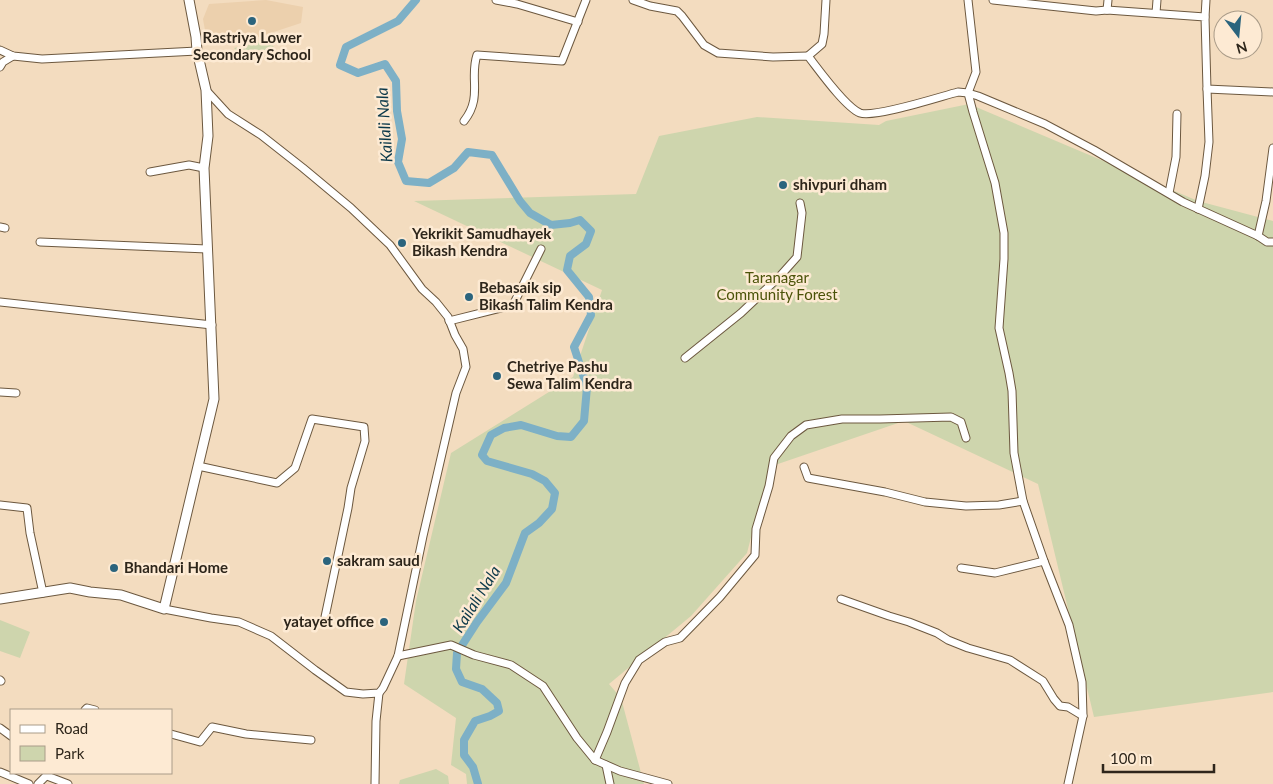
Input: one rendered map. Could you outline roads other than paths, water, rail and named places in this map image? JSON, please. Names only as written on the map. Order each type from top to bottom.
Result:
[{"type":"street","points":[[164,609],[214,399],[204,168],[208,136],[206,90],[197,52],[189,0]]},
{"type":"street","points":[[496,0],[517,4],[578,22]]},
{"type":"street","points":[[464,121],[473,106],[475,92],[474,63],[477,55],[562,61],[586,0]]},
{"type":"street","points":[[633,0],[650,6],[677,11],[704,45],[718,53],[773,57],[808,56],[822,44],[826,0]]},
{"type":"street","points":[[968,0],[976,72],[968,93],[995,183],[1004,233],[999,328],[1012,391],[1014,453],[1023,500],[1069,625],[1082,682],[1083,716],[1068,784]]},
{"type":"street","points":[[994,0],[1096,12],[1107,10],[1205,17]]},
{"type":"street","points":[[1107,10],[1108,0]]},
{"type":"street","points":[[1156,14],[1157,0]]},
{"type":"street","points":[[1198,209],[1205,176],[1208,142],[1206,0]]},
{"type":"street","points":[[0,50],[13,56],[42,59],[197,52]]},
{"type":"street","points":[[0,67],[3,62],[13,56]]},
{"type":"street","points":[[808,56],[848,105],[861,113],[877,114],[958,92],[968,93],[1045,124],[1169,194],[1267,242],[1273,242]]},
{"type":"street","points":[[206,90],[228,114],[261,135],[303,168],[351,208],[390,245],[422,289],[448,316],[463,349],[466,367],[456,393],[398,656],[379,693],[376,721],[375,784]]},
{"type":"street","points":[[1207,90],[1273,92]]},
{"type":"street","points":[[1169,194],[1176,157],[1177,114]]},
{"type":"street","points":[[1258,236],[1268,193],[1273,148]]},
{"type":"street","points":[[150,172],[189,165],[204,168]]},
{"type":"street","points":[[685,358],[741,313],[797,257],[802,213],[800,203]]},
{"type":"street","points":[[40,242],[207,249]]},
{"type":"street","points":[[449,321],[513,305],[541,249]]},
{"type":"street","points":[[0,302],[212,325]]},
{"type":"street","points":[[0,392],[16,393]]},
{"type":"street","points":[[595,760],[625,683],[639,660],[665,642],[680,638],[720,596],[755,555],[756,529],[769,486],[774,458],[791,436],[806,424],[842,419],[951,417],[961,422],[966,438]]},
{"type":"street","points":[[198,466],[277,483],[295,468],[312,419],[364,427],[365,441],[351,488],[325,617]]},
{"type":"street","points":[[804,468],[808,478],[885,492],[925,502],[966,506],[999,505],[1023,500]]},
{"type":"street","points":[[0,505],[27,508],[42,593]]},
{"type":"street","points":[[961,568],[995,573],[1044,561]]},
{"type":"street","points":[[0,599],[70,588],[121,595],[164,609],[239,622],[271,636],[346,692],[362,694],[379,693]]},
{"type":"street","points":[[841,600],[909,622],[968,648],[1010,660],[1043,682],[1060,706],[1068,707],[1083,716]]},
{"type":"street","points":[[398,656],[451,645],[474,655],[511,665],[543,686],[577,738],[595,760],[620,771],[668,784]]},
{"type":"street","points":[[172,734],[200,742],[212,727],[246,734],[311,740]]},
{"type":"street","points":[[606,765],[610,784]]},
{"type":"street","points":[[0,772],[29,784]]},
{"type":"street","points":[[38,784],[47,774],[68,784]]},
{"type":"waterway","name":"Kailali Nala","points":[[416,0],[398,21],[346,47],[340,65],[358,73],[385,64],[396,81],[397,111],[402,139],[398,162],[406,181],[429,183],[454,168],[468,152],[492,155],[520,201],[530,213],[551,225],[580,220],[591,231],[586,244],[570,256],[567,270],[589,297],[591,315],[574,347],[587,387],[584,421],[571,437],[557,436],[521,425],[504,428],[491,435],[482,455],[487,461],[532,474],[545,481],[555,493],[552,509],[539,523],[525,533],[506,583],[457,653],[456,669],[462,682],[482,689],[497,703],[499,711],[475,721],[464,740],[464,755],[473,767],[478,784]]},
{"type":"place","name":"Rastriya Lower Secondary School","points":[[252,21]]},
{"type":"place","name":"shivpuri dham","points":[[783,185]]},
{"type":"place","name":"Yekrikit Samudhayek Bikash Kendra","points":[[402,243]]},
{"type":"place","name":"Bebasaik sip Bikash Talim Kendra","points":[[469,297]]},
{"type":"place","name":"Chetriye Pashu Sewa Talim Kendra","points":[[497,376]]},
{"type":"place","name":"sakram saud","points":[[327,561]]},
{"type":"place","name":"Bhandari Home","points":[[114,568]]},
{"type":"place","name":"yatayet office","points":[[384,622]]},
{"type":"park label","name":"Taranagar Community Forest","points":[[777,286]]}]
